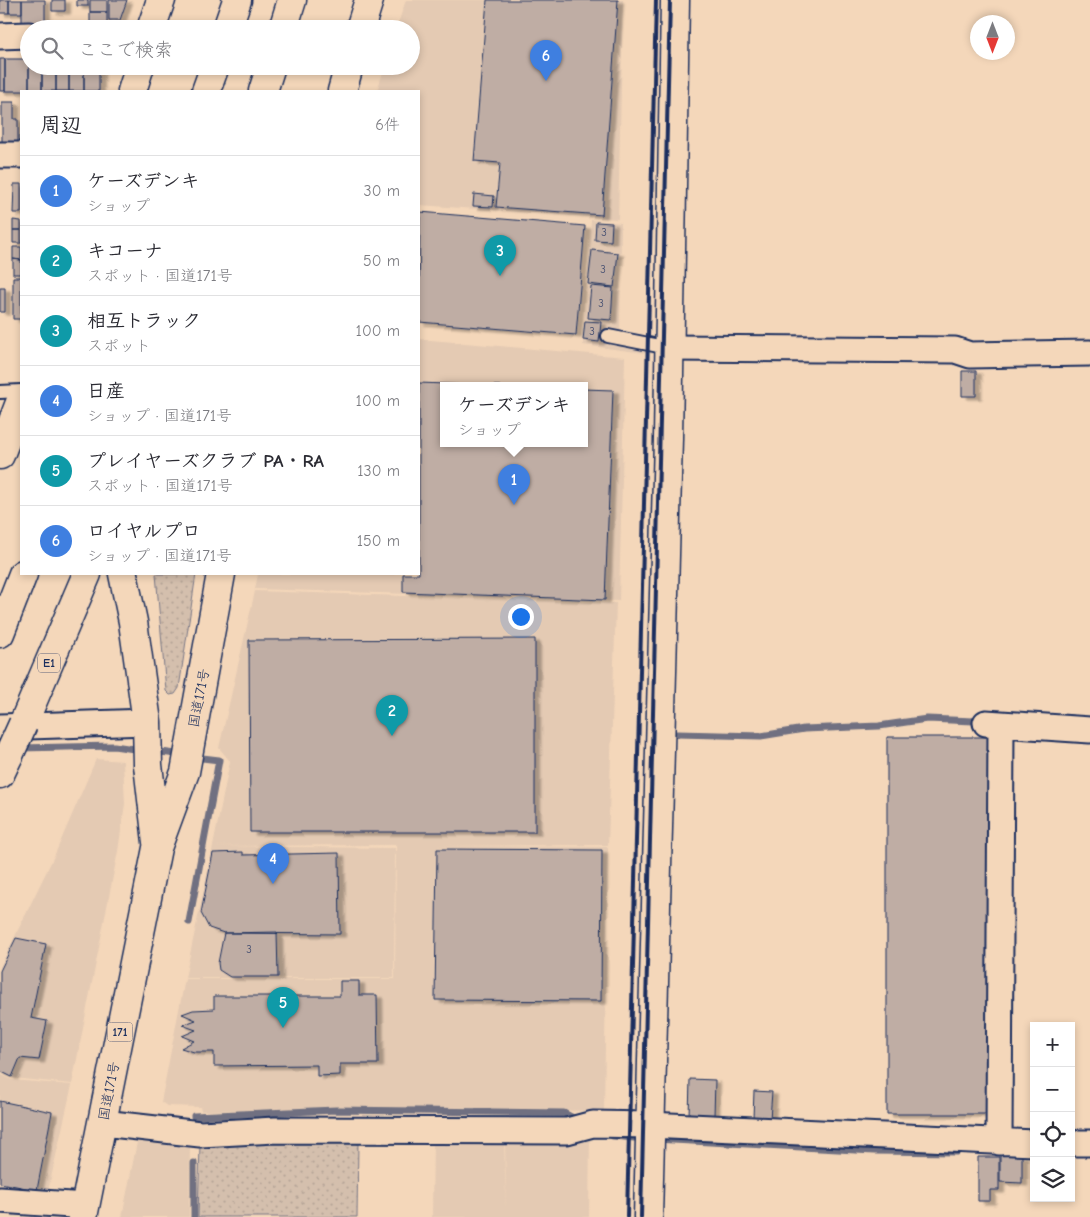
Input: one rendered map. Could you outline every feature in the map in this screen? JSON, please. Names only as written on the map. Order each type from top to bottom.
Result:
[{"type":"main road","points":[[155,20],[161,0]]},
{"type":"main road","points":[[230,20],[237,0]]},
{"type":"main road","points":[[286,20],[292,0]]},
{"type":"main road","points":[[363,20],[369,0]]},
{"type":"main road","points":[[648,1217],[670,348],[676,0]]},
{"type":"main road","points":[[132,90],[137,75]]},
{"type":"main road","points":[[206,90],[212,75]]},
{"type":"main road","points":[[263,90],[268,75]]},
{"type":"main road","points":[[342,90],[346,75]]},
{"type":"main road","points":[[0,455],[20,403]]},
{"type":"main road","points":[[0,633],[23,575]]},
{"type":"main road","name":"E1","points":[[4,765],[11,726],[87,575]]},
{"type":"main road","name":"国道171号","points":[[123,575],[133,622],[148,743],[157,848]]},
{"type":"main road","name":"国道171号","points":[[84,1212],[157,848],[184,772],[190,745],[221,575]]},
{"type":"street","points":[[0,36],[20,35]]},
{"type":"street","points":[[0,156],[20,156]]},
{"type":"street","points":[[670,348],[955,350],[970,355],[1090,353]]},
{"type":"street","points":[[999,1142],[994,724],[1090,730]]},
{"type":"street","points":[[11,726],[148,743]]},
{"type":"street","points":[[103,1123],[200,1134],[275,1130],[583,1126],[649,1136],[1030,1143]]},
{"type":"street","points":[[1075,1143],[1090,1143]]},
{"type":"street","points":[[0,1200],[84,1212]]},
{"type":"lane","points":[[608,336],[670,348]]},
{"type":"lane","points":[[0,392],[20,391]]},
{"type":"shaded area","points":[[406,0],[623,0],[618,219],[420,205],[420,90],[377,90],[382,75],[420,75],[420,20],[399,20]]},
{"type":"shaded area","points":[[591,220],[621,223],[620,333],[660,341],[660,355],[583,345]]},
{"type":"shaded area","points":[[420,339],[625,357],[619,601],[255,589],[258,575],[420,575]]},
{"type":"shaded area","points":[[156,575],[196,575],[179,688],[175,694],[170,695],[166,691]]},
{"type":"shaded area","points":[[255,591],[616,603],[608,845],[431,846],[608,847],[604,1111],[393,1108],[201,1111],[200,1107],[167,1106],[161,1102],[185,979],[395,979],[396,845],[213,846],[230,761],[219,748]]},
{"type":"shaded area","points":[[96,759],[123,761],[125,804],[118,851],[72,1084],[12,1078],[0,1073],[0,967],[56,852]]},
{"type":"shaded area","points":[[213,846],[395,848],[394,978],[185,978]]},
{"type":"shaded area","points":[[0,1074],[12,1080],[72,1085],[48,1191],[0,1188]]},
{"type":"shaded area","points":[[590,1134],[589,1217],[432,1217],[433,1138],[504,1138],[506,1208],[505,1137]]},
{"type":"shaded area","points":[[281,1140],[358,1142],[357,1217],[198,1217],[200,1144]]},
{"type":"shaded area","points":[[137,1142],[190,1144],[189,1217],[122,1217]]},
{"type":"building","points":[[0,0],[9,0],[9,13],[0,13]]},
{"type":"building","points":[[9,0],[22,0],[22,13],[9,13]]},
{"type":"building","points":[[22,0],[45,0],[45,20],[22,20]]},
{"type":"building","points":[[52,0],[65,0],[65,11],[52,11]]},
{"type":"building","points":[[77,0],[88,0],[88,6],[77,6]]},
{"type":"building","points":[[90,0],[107,0],[107,12],[90,12]]},
{"type":"building","points":[[109,0],[127,0],[120,20],[109,20]]},
{"type":"building","points":[[487,0],[618,0],[602,215],[496,207],[500,163],[474,161]]},
{"type":"building","points":[[90,12],[107,12],[107,20],[90,20]]},
{"type":"building","points":[[0,59],[5,59],[5,91],[0,91]]},
{"type":"building","points":[[5,59],[20,59],[20,75],[29,75],[29,90],[5,91]]},
{"type":"building","points":[[29,75],[42,75],[42,90],[29,90]]},
{"type":"building","points":[[42,75],[56,75],[56,90],[42,90]]},
{"type":"building","points":[[56,75],[69,75],[69,90],[56,90]]},
{"type":"building","points":[[69,75],[84,75],[84,90],[69,90]]},
{"type":"building","points":[[84,75],[99,75],[99,90],[84,90]]},
{"type":"building","points":[[2,102],[14,102],[14,119],[18,119],[18,142],[2,142]]},
{"type":"building","points":[[14,184],[20,184],[20,213],[13,213]]},
{"type":"building","points":[[474,194],[494,196],[493,207],[473,206]]},
{"type":"building","points":[[420,212],[585,226],[576,335],[420,322]]},
{"type":"building","points":[[13,220],[20,221],[20,230],[13,230]]},
{"type":"building","points":[[596,222],[612,223],[611,241],[595,240]]},
{"type":"building","points":[[13,230],[20,230],[20,243],[13,243]]},
{"type":"building","points":[[13,247],[20,247],[20,260],[13,259]]},
{"type":"building","points":[[592,250],[618,253],[614,287],[588,284]]},
{"type":"building","points":[[13,259],[20,260],[20,274],[13,274]]},
{"type":"building","points":[[13,277],[20,277],[20,319],[13,319]]},
{"type":"building","points":[[591,286],[613,288],[611,320],[588,318]]},
{"type":"building","points":[[0,288],[5,288],[5,312],[0,312]]},
{"type":"building","points":[[585,321],[601,322],[599,342],[583,340]]},
{"type":"building","points":[[962,371],[976,371],[976,396],[962,396]]},
{"type":"building","points":[[420,383],[440,384],[440,447],[588,447],[588,389],[613,390],[605,600],[403,592],[403,575],[420,575]]},
{"type":"building","points":[[535,639],[535,832],[250,832],[249,640]]},
{"type":"building","points":[[887,737],[996,737],[996,1114],[887,1114]]},
{"type":"building","points":[[437,849],[602,850],[601,1001],[435,1000]]},
{"type":"building","points":[[243,852],[243,855],[339,853],[340,934],[224,933],[209,928],[201,913],[213,853]]},
{"type":"building","points":[[277,932],[278,977],[230,977],[219,970],[218,963],[224,933]]},
{"type":"building","points":[[16,938],[46,944],[31,1018],[47,1021],[39,1060],[20,1058],[12,1077],[0,1071],[0,971]]},
{"type":"building","points":[[340,981],[359,981],[359,995],[377,995],[378,1064],[340,1064],[340,1075],[317,1076],[317,1065],[214,1066],[214,1052],[194,1052],[181,1048],[194,1041],[182,1036],[196,1030],[182,1025],[196,1020],[182,1014],[193,1010],[214,1009],[214,996],[340,996]]},
{"type":"building","points":[[690,1079],[715,1080],[714,1116],[689,1116]]},
{"type":"building","points":[[754,1091],[772,1092],[770,1119],[753,1118]]},
{"type":"building","points":[[0,1101],[52,1112],[37,1190],[0,1183]]},
{"type":"building","points":[[1000,1154],[1022,1155],[1022,1183],[1000,1182]]},
{"type":"building","points":[[978,1157],[999,1157],[999,1190],[990,1190],[990,1201],[978,1201]]},
{"type":"waterway","points":[[677,734],[761,736],[804,729],[879,726],[927,719],[974,721]]},
{"type":"waterway","points":[[20,748],[114,746],[141,750]]},
{"type":"waterway","points":[[154,751],[183,755]]},
{"type":"waterway","points":[[189,922],[219,760],[194,757]]},
{"type":"waterway","points":[[194,1116],[336,1110],[564,1113],[579,1121]]},
{"type":"waterway","points":[[613,1136],[645,1139]]},
{"type":"waterway","points":[[655,1139],[874,1151],[957,1152]]},
{"type":"waterway","points":[[194,1163],[194,1217]]},
{"type":"railway","points":[[627,1217],[656,0]]},
{"type":"railway","points":[[641,1217],[670,0]]},
{"type":"place","name":"ロイヤルプロ","points":[[546,81]]},
{"type":"place","name":"相互トラック","points":[[500,276]]},
{"type":"place","name":"ケーズデンキ","points":[[514,505]]},
{"type":"place","name":"キコーナ","points":[[392,736]]},
{"type":"place","name":"日産","points":[[273,884]]},
{"type":"place","name":"プレイヤーズクラブ PA・RA","points":[[283,1028]]}]
